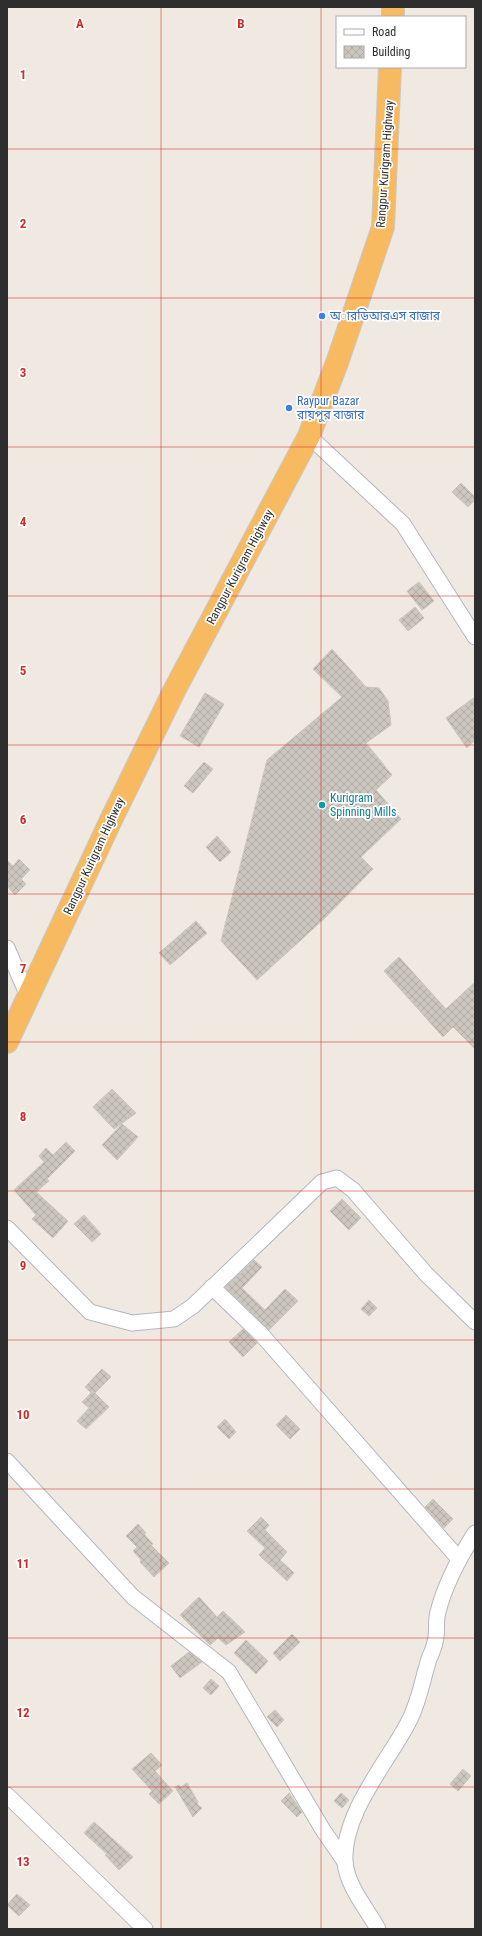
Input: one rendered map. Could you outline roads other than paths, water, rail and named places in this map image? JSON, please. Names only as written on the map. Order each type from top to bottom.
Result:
[{"type":"highway","name":"Rangpur Kurigram Highway","points":[[7,1042],[111,820],[174,691],[309,436],[338,360],[383,227],[390,68]]},
{"type":"street","points":[[309,436],[403,524],[475,637]]},
{"type":"street","points":[[7,948],[28,996]]},
{"type":"street","points":[[7,1228],[90,1312],[132,1323],[174,1319],[193,1306],[322,1182],[337,1178],[352,1190],[426,1274],[475,1322]]},
{"type":"street","points":[[212,1287],[261,1334],[459,1559]]},
{"type":"street","points":[[7,1461],[133,1597],[229,1672],[323,1830],[345,1862],[352,1885],[378,1929]]},
{"type":"street","points":[[345,1862],[349,1832],[360,1804],[409,1722],[436,1642],[437,1614],[459,1559],[475,1533]]},
{"type":"street","points":[[7,1795],[145,1929]]},
{"type":"place","name":"অারডিআরএস বাজার","points":[[322,316]]},
{"type":"place","name":"Raypur Bazar রায়পুর বাজার","points":[[289,408]]},
{"type":"place","name":"Kurigram Spinning Mills","points":[[322,805]]}]
